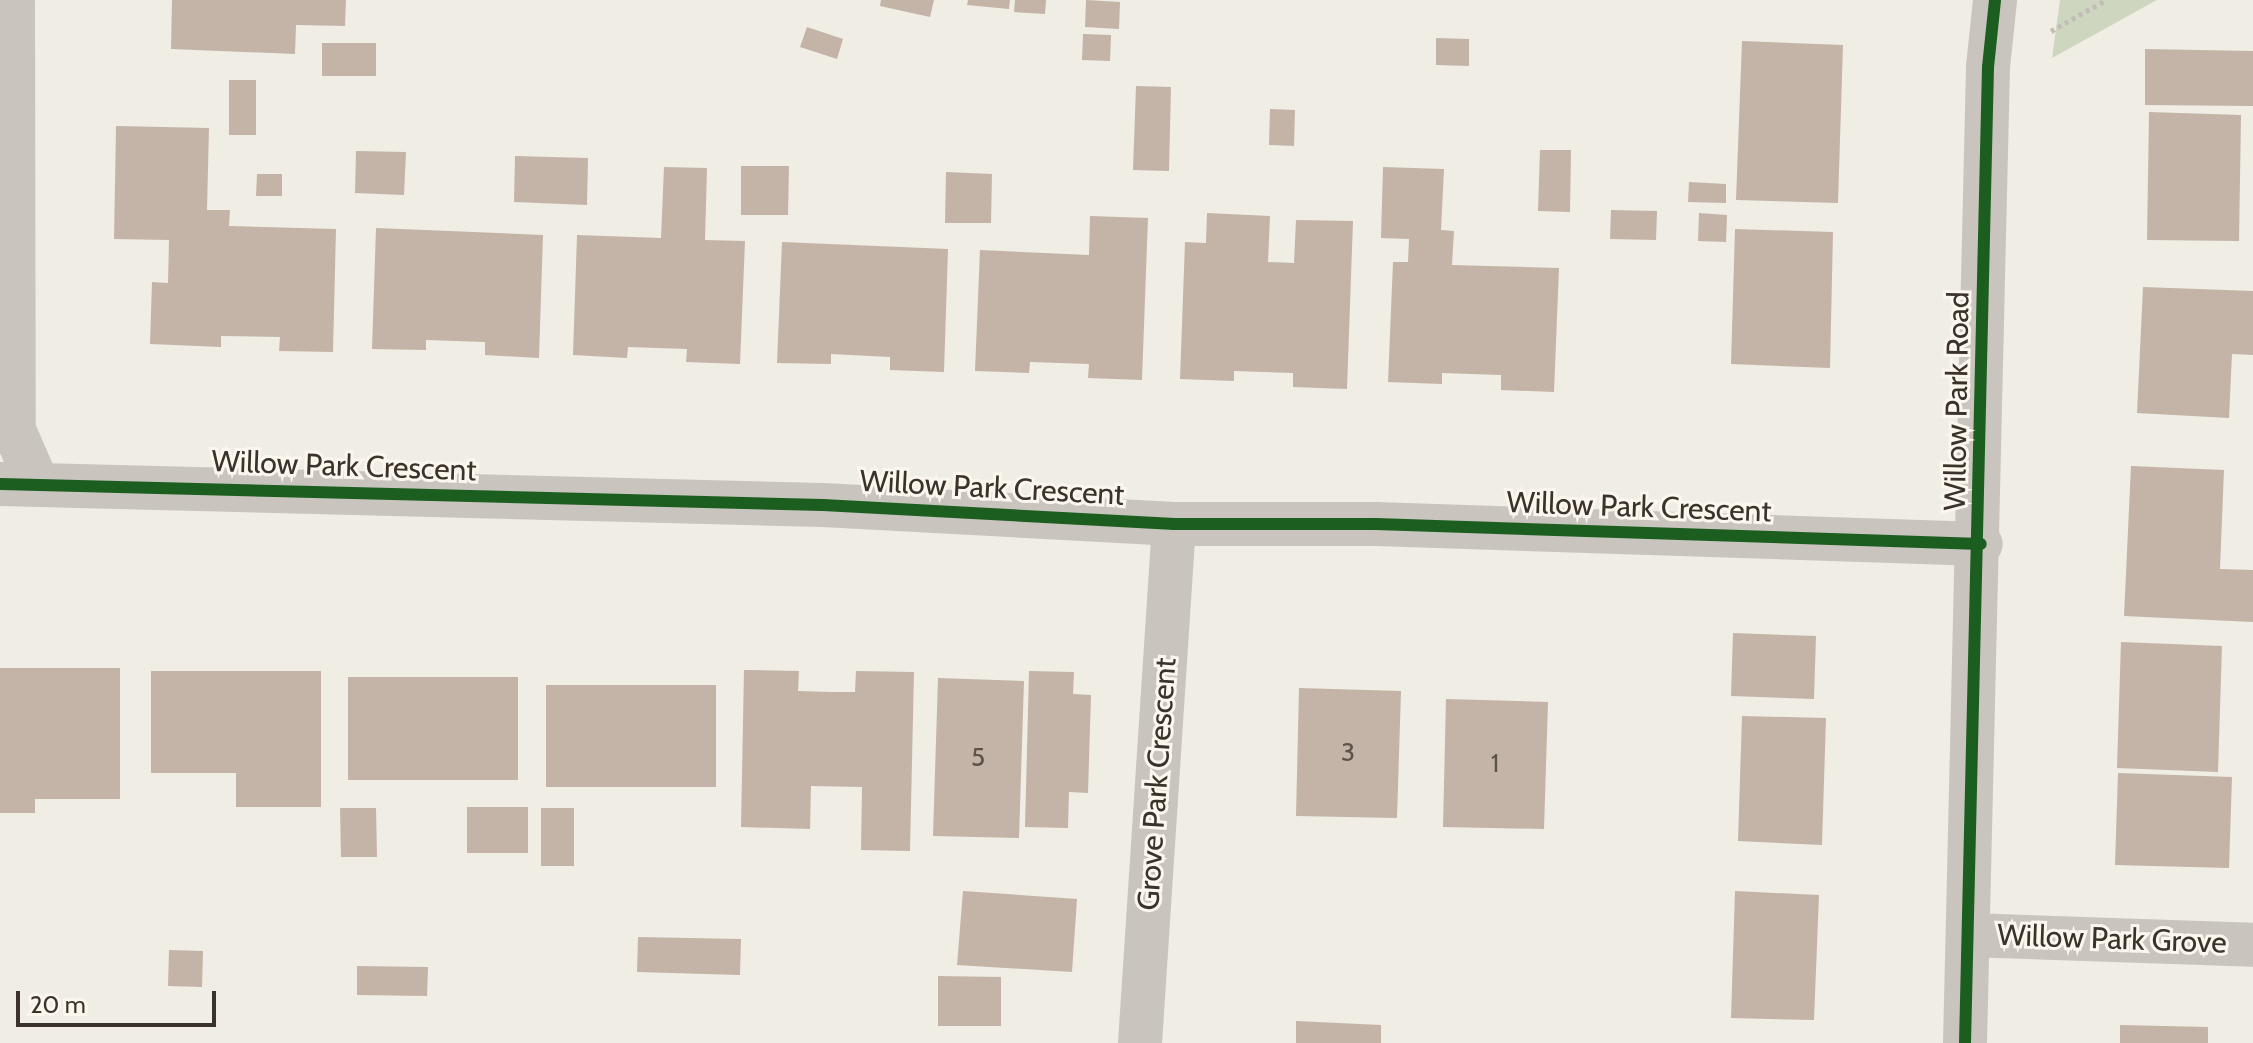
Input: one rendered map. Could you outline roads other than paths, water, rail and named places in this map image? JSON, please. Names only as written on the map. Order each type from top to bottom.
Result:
[{"type":"street","name":"Willow Park Crescent","points":[[13,0],[14,430],[18,484],[823,505],[1174,524],[1376,524],[1981,544]]},
{"type":"street","name":"Willow Park Road","points":[[1965,1043],[1981,544],[1988,67],[1995,0]]},
{"type":"street","name":"Grove Park Crescent","points":[[1140,1043],[1174,524]]},
{"type":"street","name":"Willow Park Grove","points":[[1970,935],[2253,945]]}]
